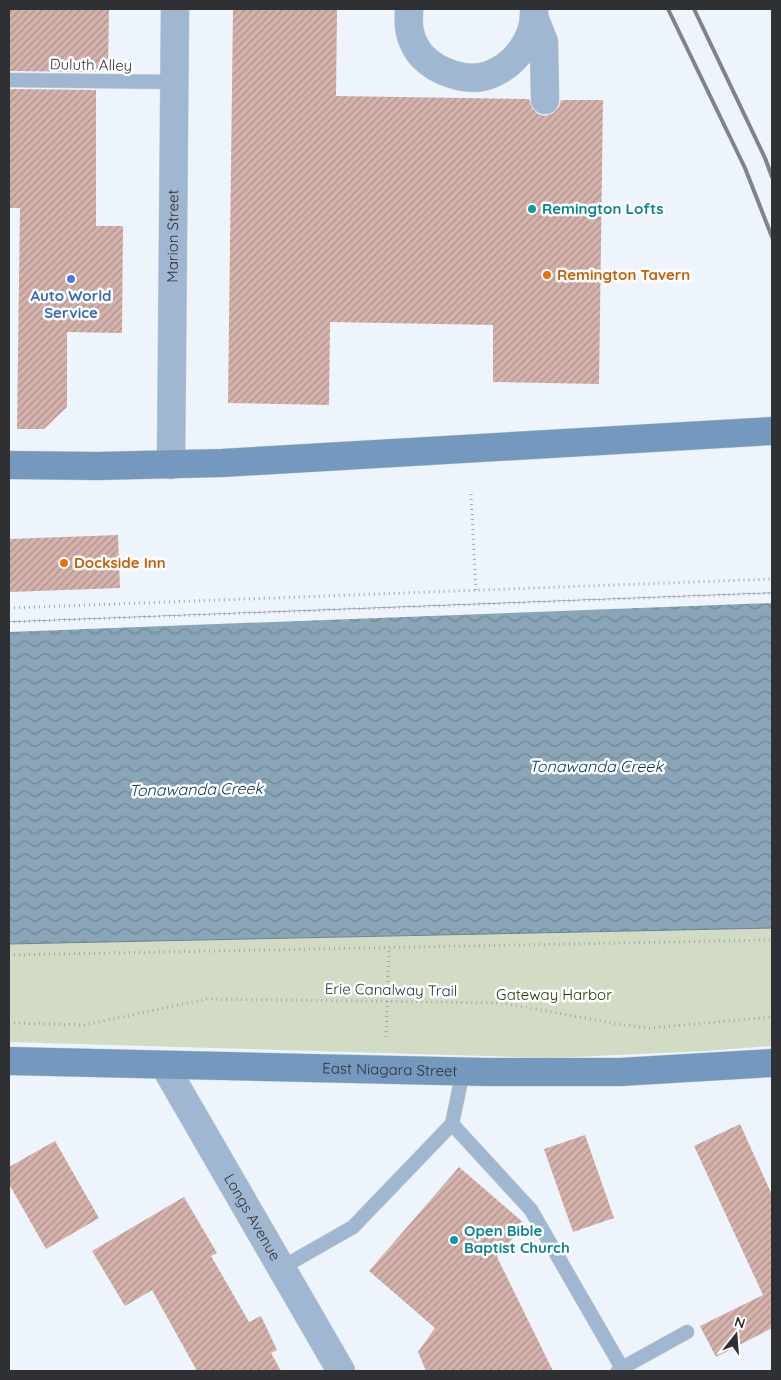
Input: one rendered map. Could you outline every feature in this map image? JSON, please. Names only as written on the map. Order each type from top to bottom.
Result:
[{"type":"street","name":"Marion Street","points":[[171,465],[175,9]]},
{"type":"street","points":[[409,9],[409,31],[420,55],[440,70],[466,78],[488,76],[508,64],[525,45],[531,31],[534,13]]},
{"type":"street","points":[[534,13],[544,42],[545,100]]},
{"type":"street","points":[[9,465],[171,465],[772,431]]},
{"type":"street","name":"East Niagara Street","points":[[9,1061],[384,1070],[620,1072],[772,1064]]},
{"type":"street","name":"Longs Avenue","points":[[164,1065],[340,1371]]},
{"type":"lane","name":"Duluth Alley","points":[[9,80],[174,82]]},
{"type":"lane","points":[[281,1268],[353,1227],[452,1124],[463,1071]]},
{"type":"lane","points":[[452,1124],[532,1210],[620,1370],[687,1332]]},
{"type":"path","points":[[471,494],[476,591]]},
{"type":"path","points":[[9,608],[772,579]]},
{"type":"path","points":[[9,622],[772,593]]},
{"type":"path","points":[[9,955],[772,940]]},
{"type":"path","points":[[384,1070],[389,948]]},
{"type":"path","name":"Erie Canalway Trail","points":[[9,1023],[84,1025],[207,999],[503,1003],[617,1024],[650,1028],[772,1017]]},
{"type":"green space","name":"Gateway Harbor","points":[[772,928],[772,1046],[550,1058],[9,1042],[9,944]]},
{"type":"water","name":"Tonawanda Creek","points":[[772,593],[772,928],[9,944],[9,622]]},
{"type":"pier","points":[[772,593],[772,603],[9,632],[9,622]]},
{"type":"building","points":[[9,9],[109,9],[108,70],[96,69],[96,72],[9,71]]},
{"type":"building","name":"Remington Lofts","points":[[233,9],[337,9],[336,96],[529,99],[532,108],[538,114],[545,116],[553,113],[559,107],[561,100],[603,100],[599,384],[493,382],[493,325],[330,322],[329,405],[228,403]]},
{"type":"building","points":[[9,89],[96,90],[96,226],[123,226],[122,333],[67,332],[67,407],[44,429],[17,429],[20,208],[9,208]]},
{"type":"building","name":"Dockside Inn","points":[[118,535],[120,588],[9,592],[9,539]]},
{"type":"building","points":[[740,1124],[772,1195],[772,1328],[716,1357],[700,1326],[763,1295],[694,1146]]},
{"type":"building","points":[[585,1135],[614,1218],[573,1232],[544,1149]]},
{"type":"building","points":[[55,1141],[99,1218],[46,1249],[9,1184],[9,1167]]},
{"type":"building","points":[[459,1167],[525,1224],[497,1257],[553,1371],[426,1371],[418,1352],[435,1328],[369,1271]]},
{"type":"building","points":[[184,1197],[217,1253],[211,1256],[249,1322],[261,1316],[277,1350],[271,1353],[281,1371],[197,1371],[152,1290],[125,1306],[92,1251]]},
{"type":"railway","points":[[668,9],[745,168],[772,237]]},
{"type":"railway","points":[[694,9],[765,158],[772,177]]},
{"type":"place","name":"Remington Lofts","points":[[532,209]]},
{"type":"place","name":"Remington Tavern","points":[[547,275]]},
{"type":"place","name":"Auto World Service","points":[[71,279]]},
{"type":"place","name":"Dockside Inn","points":[[64,563]]},
{"type":"place","name":"Open Bible Baptist Church","points":[[454,1240]]}]
